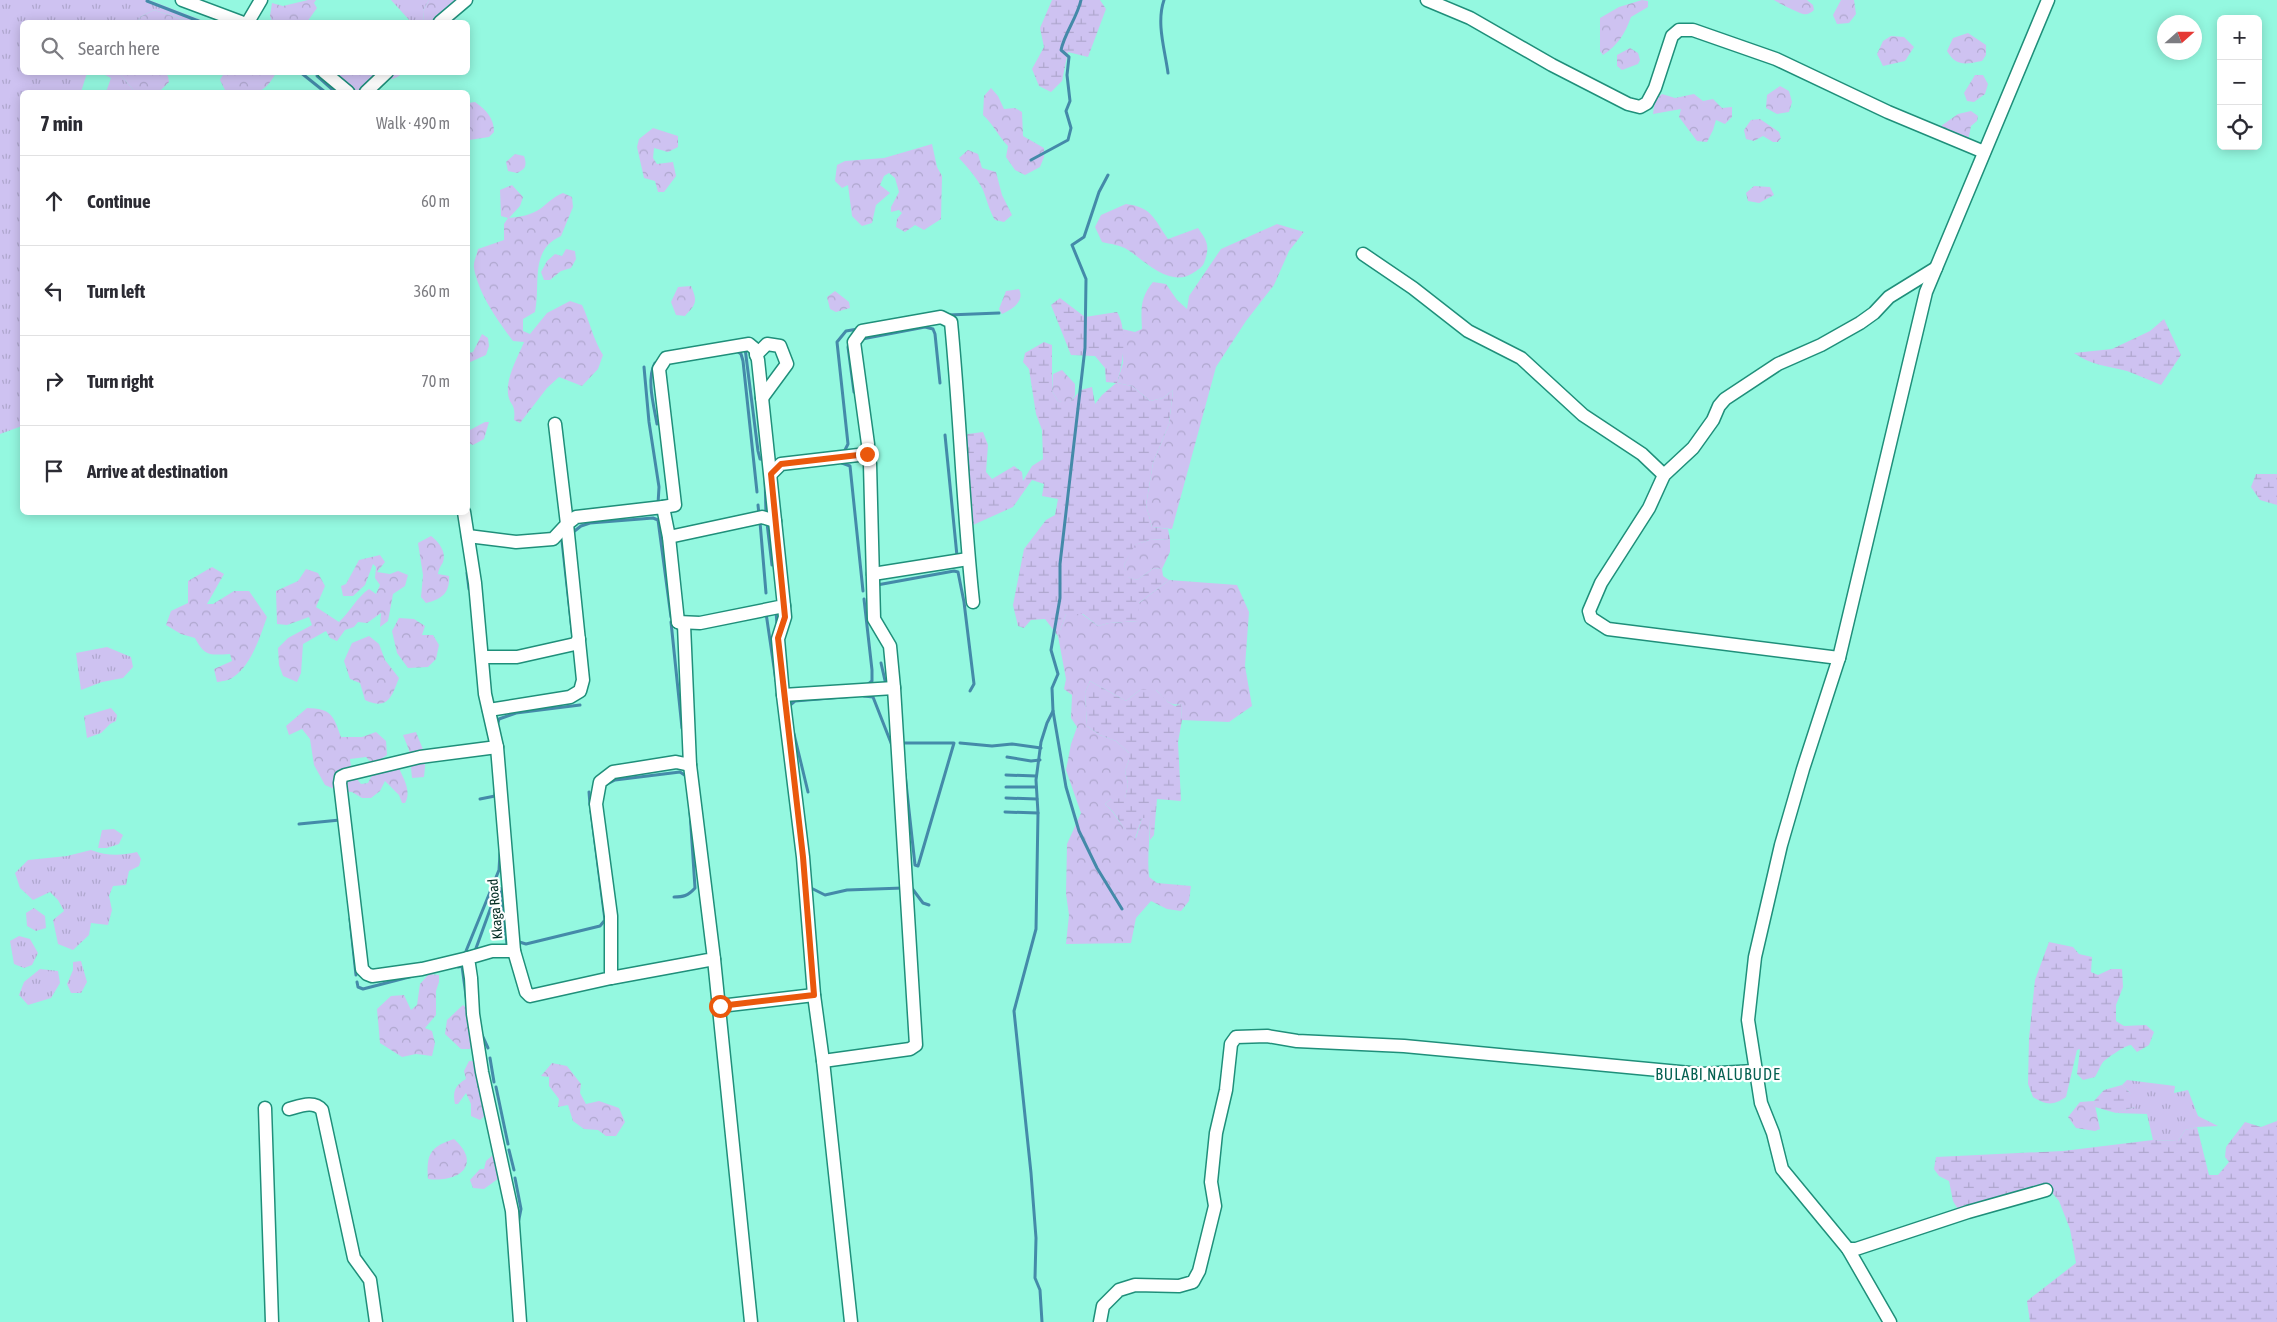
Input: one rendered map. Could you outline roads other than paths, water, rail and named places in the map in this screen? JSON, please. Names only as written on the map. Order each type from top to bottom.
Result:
[{"type":"street","points":[[182,0],[236,20]]},
{"type":"street","points":[[249,20],[261,0]]},
{"type":"street","points":[[442,20],[466,0]]},
{"type":"street","points":[[1427,0],[1470,18],[1552,65],[1640,107],[1647,103],[1655,88],[1672,36],[1680,30],[1693,30],[1776,59],[1888,112],[1984,152]]},
{"type":"street","points":[[1890,1322],[1848,1249],[1782,1168],[1773,1133],[1762,1103],[1755,1071],[1748,1020],[1755,957],[1781,845],[1803,769],[1839,658],[1926,292],[2048,0]]},
{"type":"street","points":[[328,75],[346,90]]},
{"type":"street","points":[[368,90],[384,75]]},
{"type":"street","points":[[1363,254],[1413,288],[1468,331],[1521,358],[1583,415],[1636,450],[1664,475]]},
{"type":"street","points":[[1839,658],[1608,629],[1591,618],[1589,611],[1601,583],[1650,508],[1664,475],[1693,448],[1713,420],[1718,406],[1725,399],[1784,360],[1821,345],[1860,323],[1874,313],[1889,298],[1936,268]]},
{"type":"street","points":[[823,1061],[910,1049],[916,1045],[890,646],[874,619],[870,464],[867,454],[868,444],[854,342],[862,331],[940,317],[951,322],[959,405],[968,559],[973,602]]},
{"type":"street","points":[[468,536],[516,542],[552,539],[576,517],[675,505],[659,370],[666,358],[750,344],[755,349],[771,474],[785,617],[778,638],[783,695],[803,857],[814,995],[823,1061],[851,1322]]},
{"type":"street","points":[[756,355],[767,344],[780,346],[787,364],[762,398]]},
{"type":"street","points":[[489,710],[570,697],[580,691],[583,680],[555,424]]},
{"type":"street","points":[[768,457],[781,464],[867,454]]},
{"type":"street","points":[[771,474],[781,464]]},
{"type":"street","points":[[663,507],[669,537],[678,622]]},
{"type":"street","name":"Kkaga Road","points":[[464,515],[486,694],[497,747],[514,951],[492,951],[422,969],[372,976],[367,974],[362,969],[341,778],[345,775],[399,761],[497,747]]},
{"type":"street","points":[[669,537],[762,517],[775,521]]},
{"type":"street","points":[[873,574],[968,559]]},
{"type":"street","points":[[678,622],[700,623],[784,606]]},
{"type":"street","points":[[678,622],[684,625],[690,765],[720,1006],[725,1072],[733,1137],[736,1189],[751,1322]]},
{"type":"street","points":[[483,657],[517,656],[575,644],[579,640]]},
{"type":"street","points":[[783,695],[894,688]]},
{"type":"street","points":[[611,978],[611,916],[596,804],[600,782],[613,772],[676,762],[690,765]]},
{"type":"street","points":[[514,951],[526,992],[530,996],[611,978],[714,959]]},
{"type":"street","points":[[468,958],[472,978],[473,1014],[482,1072],[512,1211],[520,1322]]},
{"type":"street","points":[[720,1006],[814,995]]},
{"type":"street","points":[[1100,1322],[1103,1306],[1119,1290],[1135,1285],[1179,1286],[1193,1282],[1199,1271],[1215,1206],[1211,1182],[1216,1133],[1226,1090],[1232,1044],[1236,1037],[1267,1036],[1297,1041],[1404,1046],[1701,1074],[1755,1071]]},
{"type":"street","points":[[289,1109],[312,1104],[322,1110],[354,1258],[370,1280],[376,1322]]},
{"type":"street","points":[[264,1108],[272,1322]]},
{"type":"street","points":[[1848,1249],[1856,1249],[1962,1214],[2046,1190]]},
{"type":"waterway","points":[[1031,160],[1068,140],[1071,128],[1066,111],[1070,101],[1067,75],[1069,57],[1061,50],[1081,0]]},
{"type":"waterway","points":[[1164,0],[1161,27],[1168,73]]},
{"type":"waterway","points":[[147,1],[196,20]]},
{"type":"waterway","points":[[304,75],[322,90]]},
{"type":"waterway","points":[[317,76],[333,90]]},
{"type":"waterway","points":[[1108,175],[1099,192],[1084,237],[1072,245],[1086,279],[1085,348],[1060,564],[1060,598],[1051,650],[1058,674],[1052,688],[1053,711],[1066,787],[1079,831],[1097,868],[1122,909]]},
{"type":"waterway","points":[[948,315],[999,313]]},
{"type":"waterway","points":[[862,339],[925,327],[933,329],[940,383]]},
{"type":"waterway","points":[[844,452],[848,444],[837,342],[846,331],[858,329]]},
{"type":"waterway","points":[[849,343],[854,392]]},
{"type":"waterway","points":[[745,348],[758,451],[760,459],[766,460]]},
{"type":"waterway","points":[[737,351],[741,354],[743,361],[757,492]]},
{"type":"waterway","points":[[657,424],[651,377],[652,369],[655,363],[659,361]]},
{"type":"waterway","points":[[644,367],[649,422],[659,487],[658,504]]},
{"type":"waterway","points":[[945,435],[957,556]]},
{"type":"waterway","points":[[842,463],[850,466],[863,591]]},
{"type":"waterway","points":[[765,476],[766,514]]},
{"type":"waterway","points":[[758,505],[759,515]]},
{"type":"waterway","points":[[572,533],[581,526],[590,523],[653,518],[658,520],[671,617]]},
{"type":"waterway","points":[[760,522],[766,593]]},
{"type":"waterway","points":[[767,523],[772,565]]},
{"type":"waterway","points":[[562,541],[573,639]]},
{"type":"waterway","points":[[877,585],[954,571],[958,572],[964,602],[974,684],[970,691]]},
{"type":"waterway","points":[[467,573],[469,589]]},
{"type":"waterway","points":[[864,599],[872,670],[872,681],[867,685]]},
{"type":"waterway","points":[[776,611],[777,625]]},
{"type":"waterway","points":[[766,613],[776,681]]},
{"type":"waterway","points":[[671,622],[682,728]]},
{"type":"waterway","points":[[881,663],[886,685]]},
{"type":"waterway","points":[[789,706],[795,701],[855,696]]},
{"type":"waterway","points":[[864,696],[873,697],[893,748]]},
{"type":"waterway","points":[[497,726],[499,719],[516,713],[580,705]]},
{"type":"waterway","points":[[1042,1322],[1040,1290],[1035,1278],[1036,1238],[1031,1173],[1014,1011],[1036,929],[1038,813],[1036,780],[1041,742],[1053,711]]},
{"type":"waterway","points":[[794,734],[808,792]]},
{"type":"waterway","points":[[902,743],[954,743],[918,866],[915,865],[905,774]]},
{"type":"waterway","points":[[960,743],[992,746],[1012,744],[1041,748]]},
{"type":"waterway","points":[[1007,757],[1031,761],[1040,760]]},
{"type":"waterway","points":[[607,784],[615,780],[680,772],[686,776]]},
{"type":"waterway","points":[[1006,775],[1036,776]]},
{"type":"waterway","points":[[1006,787],[1036,787]]},
{"type":"waterway","points":[[589,792],[590,805]]},
{"type":"waterway","points":[[480,799],[495,796],[495,793]]},
{"type":"waterway","points":[[1006,798],[1037,799]]},
{"type":"waterway","points":[[516,941],[526,944],[600,926],[605,920],[591,811]]},
{"type":"waterway","points":[[674,897],[690,893],[695,888],[690,812]]},
{"type":"waterway","points":[[1005,812],[1038,813]]},
{"type":"waterway","points":[[299,824],[340,820]]},
{"type":"waterway","points":[[466,951],[499,870],[500,853]]},
{"type":"waterway","points":[[809,887],[825,895],[847,890],[903,888]]},
{"type":"waterway","points":[[911,887],[923,903],[929,905]]},
{"type":"waterway","points":[[501,889],[507,944]]},
{"type":"waterway","points":[[475,951],[495,896],[501,889]]},
{"type":"waterway","points":[[350,919],[356,975]]},
{"type":"waterway","points":[[458,967],[462,966],[467,1003]]},
{"type":"waterway","points":[[357,982],[358,987],[363,989],[413,976]]},
{"type":"waterway","points":[[482,1035],[488,1048]]},
{"type":"waterway","points":[[490,1058],[494,1082]]},
{"type":"waterway","points":[[496,1087],[508,1144]]},
{"type":"waterway","points":[[509,1150],[514,1170]]},
{"type":"waterway","points":[[515,1178],[521,1209],[518,1224]]},
{"type":"district","name":"BULABI NALUBUDE","points":[[1718,1074]]}]
